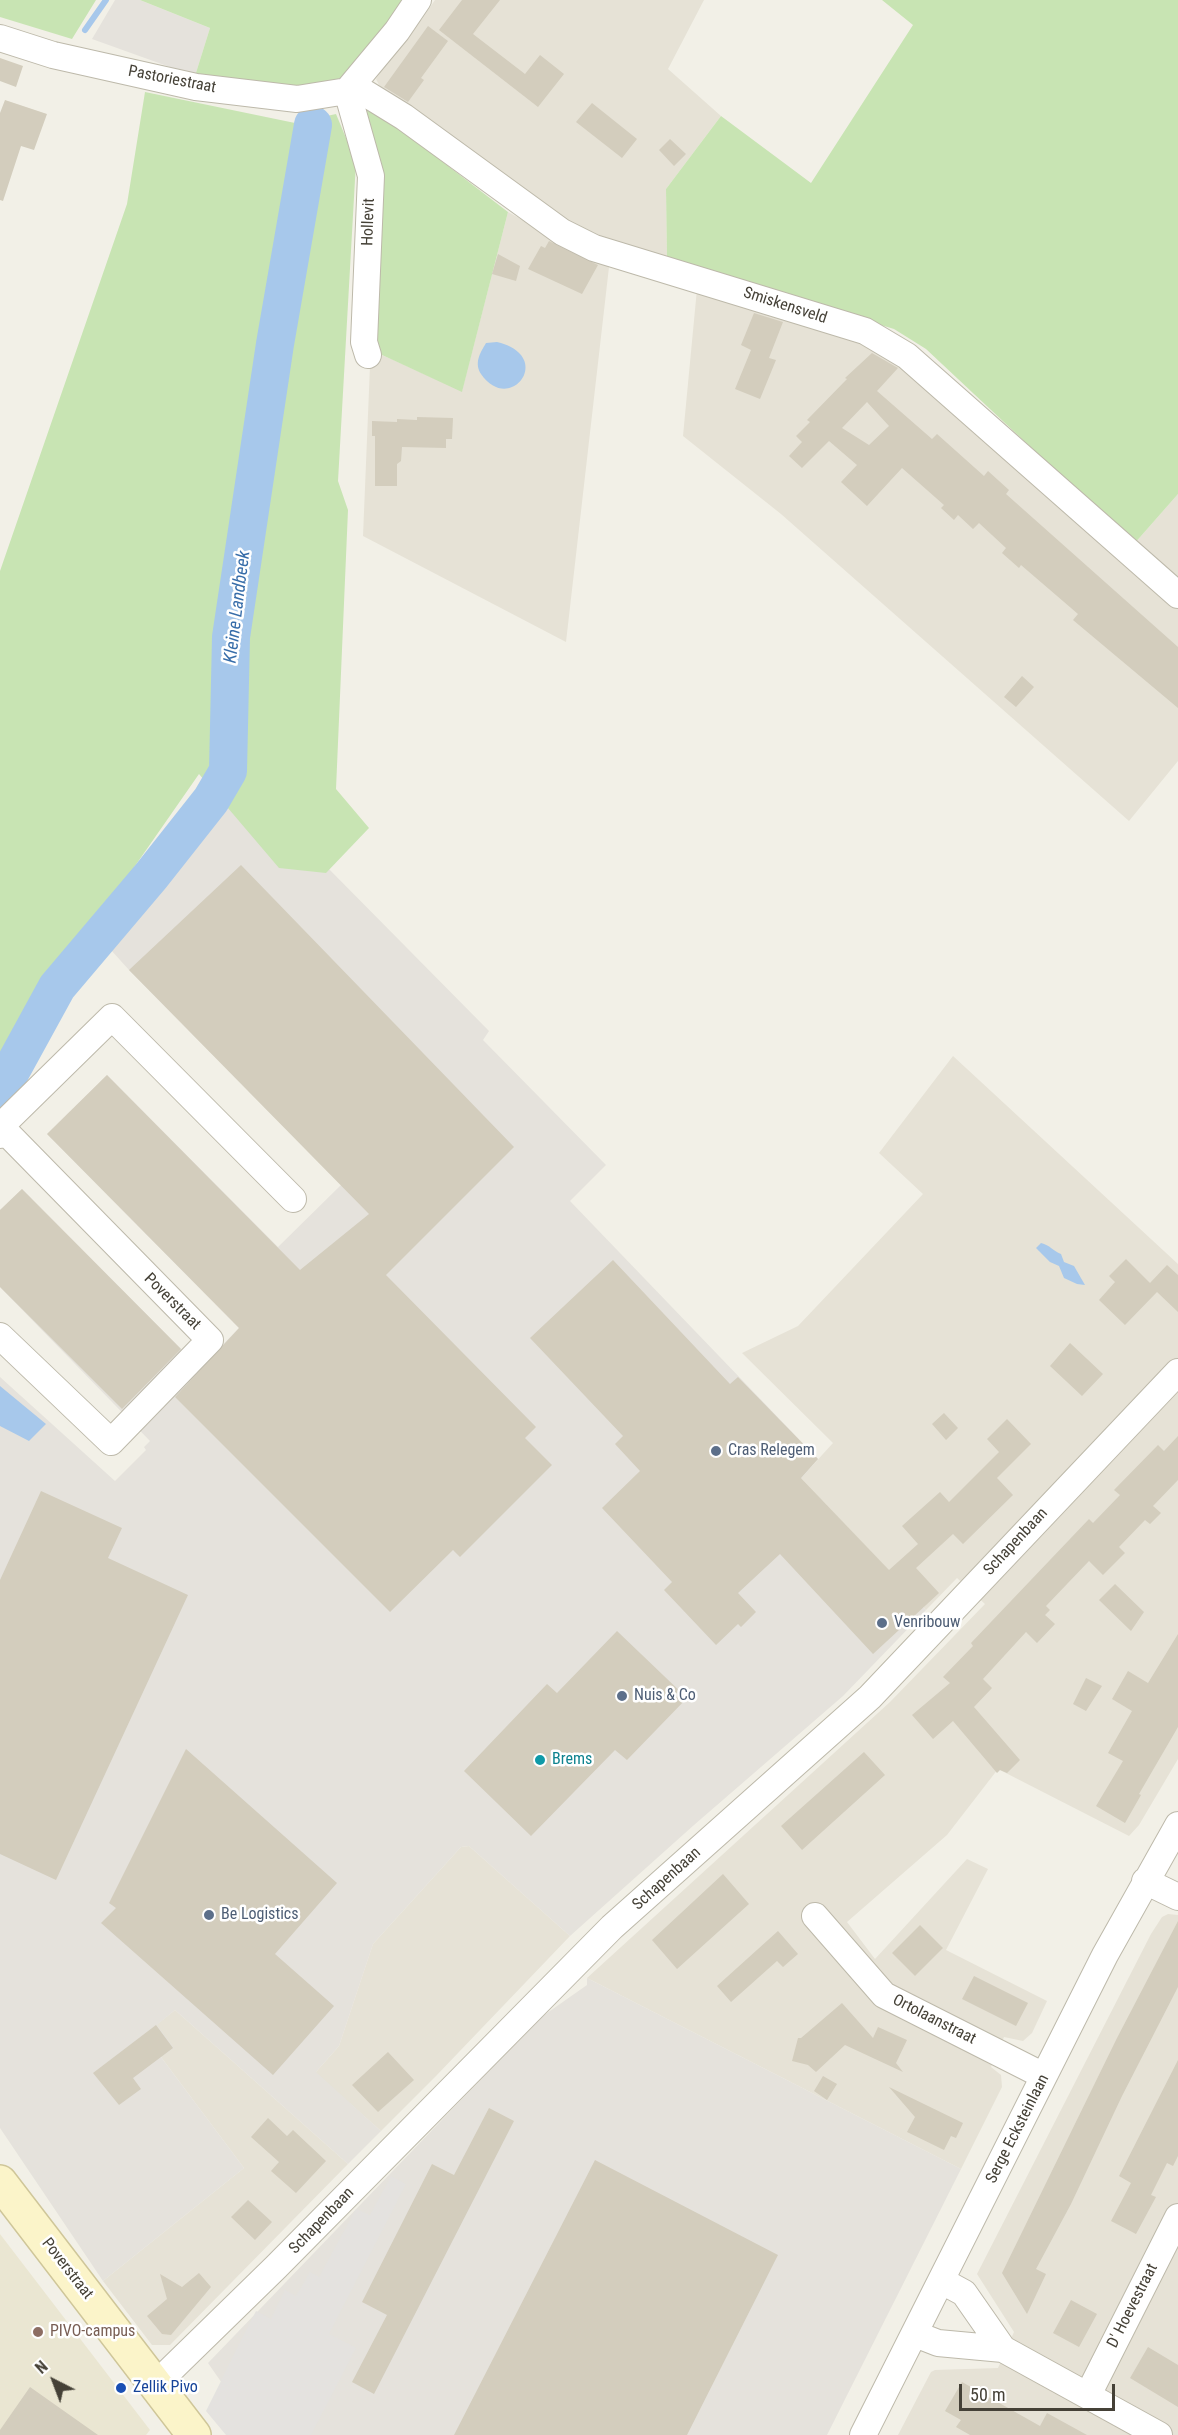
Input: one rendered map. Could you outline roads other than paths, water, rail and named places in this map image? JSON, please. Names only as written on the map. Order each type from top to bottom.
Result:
[{"type":"street","points":[[347,91],[390,39],[418,0]]},
{"type":"street","name":"Pastoriestraat","points":[[0,38],[53,55],[196,87],[297,99],[347,91]]},
{"type":"street","name":"Hollevit","points":[[347,91],[371,176],[363,342],[368,355]]},
{"type":"street","name":"Smiskensveld","points":[[347,91],[365,93],[404,117],[562,232],[594,248],[865,331],[907,356],[1178,595]]},
{"type":"street","name":"Poverstraat","points":[[0,1336],[111,1442],[210,1340],[1,1132],[8,1119],[112,1017],[293,1199]]},
{"type":"street","name":"Schapenbaan","points":[[155,2385],[276,2267],[612,1927],[870,1697],[1178,1372]]},
{"type":"street","name":"Serge Ecksteinlaan","points":[[863,2435],[1044,2076],[1145,1881],[1178,1825]]},
{"type":"street","points":[[1145,1881],[1178,1897]]},
{"type":"street","name":"Ortolaanstraat","points":[[814,1916],[884,1995],[1044,2076]]},
{"type":"street","name":"Poverstraat","points":[[0,2182],[194,2435]]},
{"type":"street","name":"D' Hoevestraat","points":[[1089,2395],[1178,2217]]},
{"type":"street","points":[[942,2281],[964,2293],[1003,2349]]},
{"type":"street","points":[[915,2334],[938,2343],[1003,2349],[1159,2435]]},
{"type":"water","points":[[497,342],[514,349],[523,359],[526,369],[522,379],[514,386],[504,389],[492,385],[481,374],[478,366],[486,343]]},
{"type":"water","points":[[1041,1243],[1061,1254],[1064,1262],[1074,1266],[1085,1285],[1064,1278],[1059,1266],[1050,1262],[1036,1248]]},
{"type":"water","points":[[0,1386],[46,1424],[29,1441],[0,1426]]},
{"type":"waterway","points":[[85,30],[106,0]]},
{"type":"waterway","name":"Kleine Landbeek","points":[[0,1091],[57,987],[151,876],[211,800],[228,771],[231,637],[275,344],[313,125]]},
{"type":"place","name":"Cras Relegem","points":[[716,1451]]},
{"type":"place","name":"Venribouw","points":[[882,1623]]},
{"type":"place","name":"Nuis & Co","points":[[622,1696]]},
{"type":"place","name":"Brems","points":[[540,1760]]},
{"type":"place","name":"Be Logistics","points":[[209,1915]]},
{"type":"place","name":"PIVO-campus","points":[[38,2332]]},
{"type":"place","name":"Zellik Pivo","points":[[121,2388]]}]
